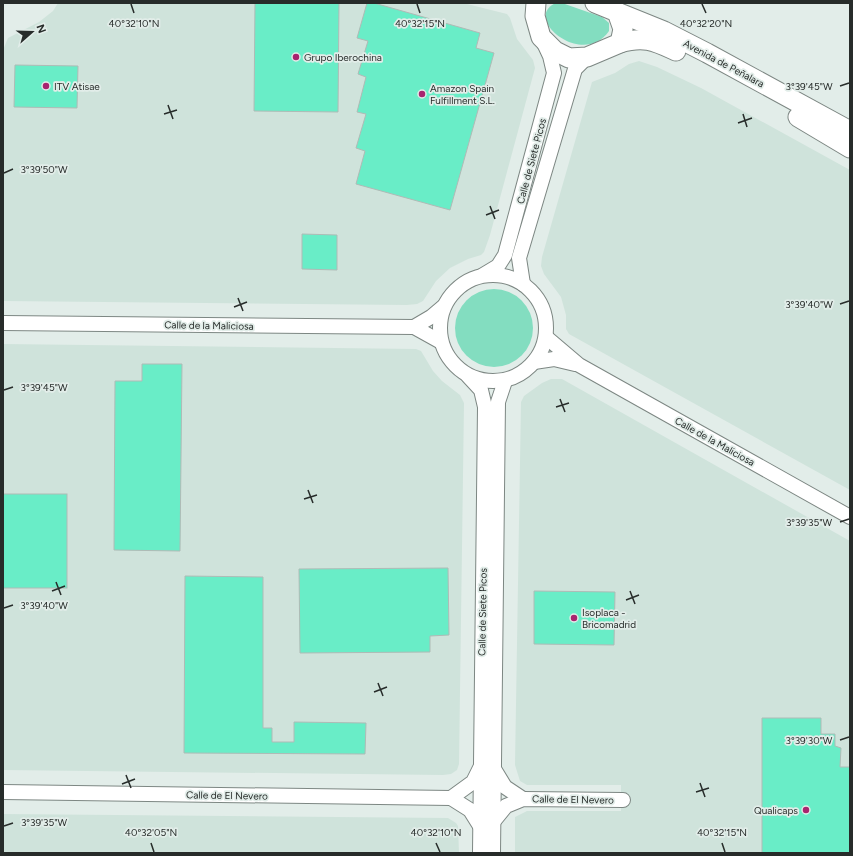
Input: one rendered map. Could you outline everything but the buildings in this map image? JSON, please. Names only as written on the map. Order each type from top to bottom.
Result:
[{"type":"street","name":"Avenida de Peñalara","points":[[595,3],[664,31],[708,53],[850,131]]},
{"type":"street","points":[[532,7],[541,37],[554,51],[569,58],[588,57]]},
{"type":"street","points":[[617,12],[623,29],[620,43]]},
{"type":"street","name":"Calle de Siete Picos","points":[[483,275],[498,266],[505,255],[554,73],[550,56],[541,37]]},
{"type":"street","name":"Avenida de Peñalara","points":[[588,57],[620,43],[633,40],[655,41],[700,62],[850,148]]},
{"type":"street","name":"Calle de Siete Picos","points":[[523,284],[519,258],[575,69],[588,57]]},
{"type":"street","points":[[483,275],[504,276],[523,284],[534,294],[542,307],[546,322],[546,337],[542,350],[534,362],[521,374],[505,381],[493,382],[468,376],[456,368],[447,356],[441,342],[439,324],[444,306],[450,295],[471,279],[483,275]]},
{"type":"street","points":[[414,327],[431,317],[444,306]]},
{"type":"street","name":"Calle de la Maliciosa","points":[[3,323],[414,327],[441,342]]},
{"type":"street","name":"Calle de la Maliciosa","points":[[546,337],[579,365],[850,517]]},
{"type":"street","name":"Calle de la Maliciosa","points":[[534,362],[554,359],[579,365]]},
{"type":"street","name":"Calle de Siete Picos","points":[[468,376],[481,390],[485,407],[487,824],[493,853]]},
{"type":"street","name":"Calle de Siete Picos","points":[[487,768],[498,402],[505,381]]},
{"type":"street","points":[[487,768],[473,782],[451,798],[470,810],[487,824]]},
{"type":"street","name":"Calle de El Nevero","points":[[487,768],[505,787],[523,799]]},
{"type":"street","name":"Calle de El Nevero","points":[[3,792],[451,798]]},
{"type":"street","name":"Calle de El Nevero","points":[[487,824],[506,806],[523,799],[623,800]]},
{"type":"street","name":"Calle de Siete Picos","points":[[480,853],[487,824]]},
{"type":"shaded area","points":[[58,3],[463,3],[507,14],[510,18],[517,39],[533,60],[535,68],[490,235],[484,252],[481,255],[468,259],[450,268],[436,281],[423,301],[417,304],[3,301],[3,50],[8,38],[39,22],[53,11]]},
{"type":"shaded area","points":[[639,61],[657,67],[701,88],[850,170],[850,490],[569,334],[566,329],[566,315],[561,297],[544,274],[541,266],[542,257],[592,82],[615,73],[629,64]]},
{"type":"shaded area","points":[[3,344],[416,349],[421,351],[433,371],[442,381],[460,395],[464,403],[459,764],[457,770],[451,774],[443,775],[3,770]]},
{"type":"shaded area","points":[[551,379],[562,379],[850,541],[850,853],[515,853],[515,817],[527,811],[621,811],[621,785],[527,785],[520,781],[515,765],[521,402],[524,396],[542,383]]},
{"type":"shaded area","points":[[3,814],[448,818],[458,826],[459,853],[3,853]]},
{"type":"green space","points":[[556,3],[562,3],[602,17],[609,23],[609,31],[598,41],[585,45],[572,43],[560,37],[551,28],[546,19],[547,10]]},
{"type":"green space","points":[[494,289],[509,292],[522,300],[530,313],[533,328],[530,343],[522,356],[509,364],[494,367],[479,364],[466,356],[458,343],[455,328],[458,313],[466,300],[479,292]]},
{"type":"place","name":"Grupo Iberochina","points":[[296,57]]},
{"type":"place","name":"ITV Atisae","points":[[46,86]]},
{"type":"place","name":"Amazon Spain Fulfillment S.L.","points":[[422,94]]},
{"type":"place","name":"Isoplaca - Bricomadrid","points":[[574,618]]},
{"type":"place","name":"Qualicaps","points":[[806,810]]}]
